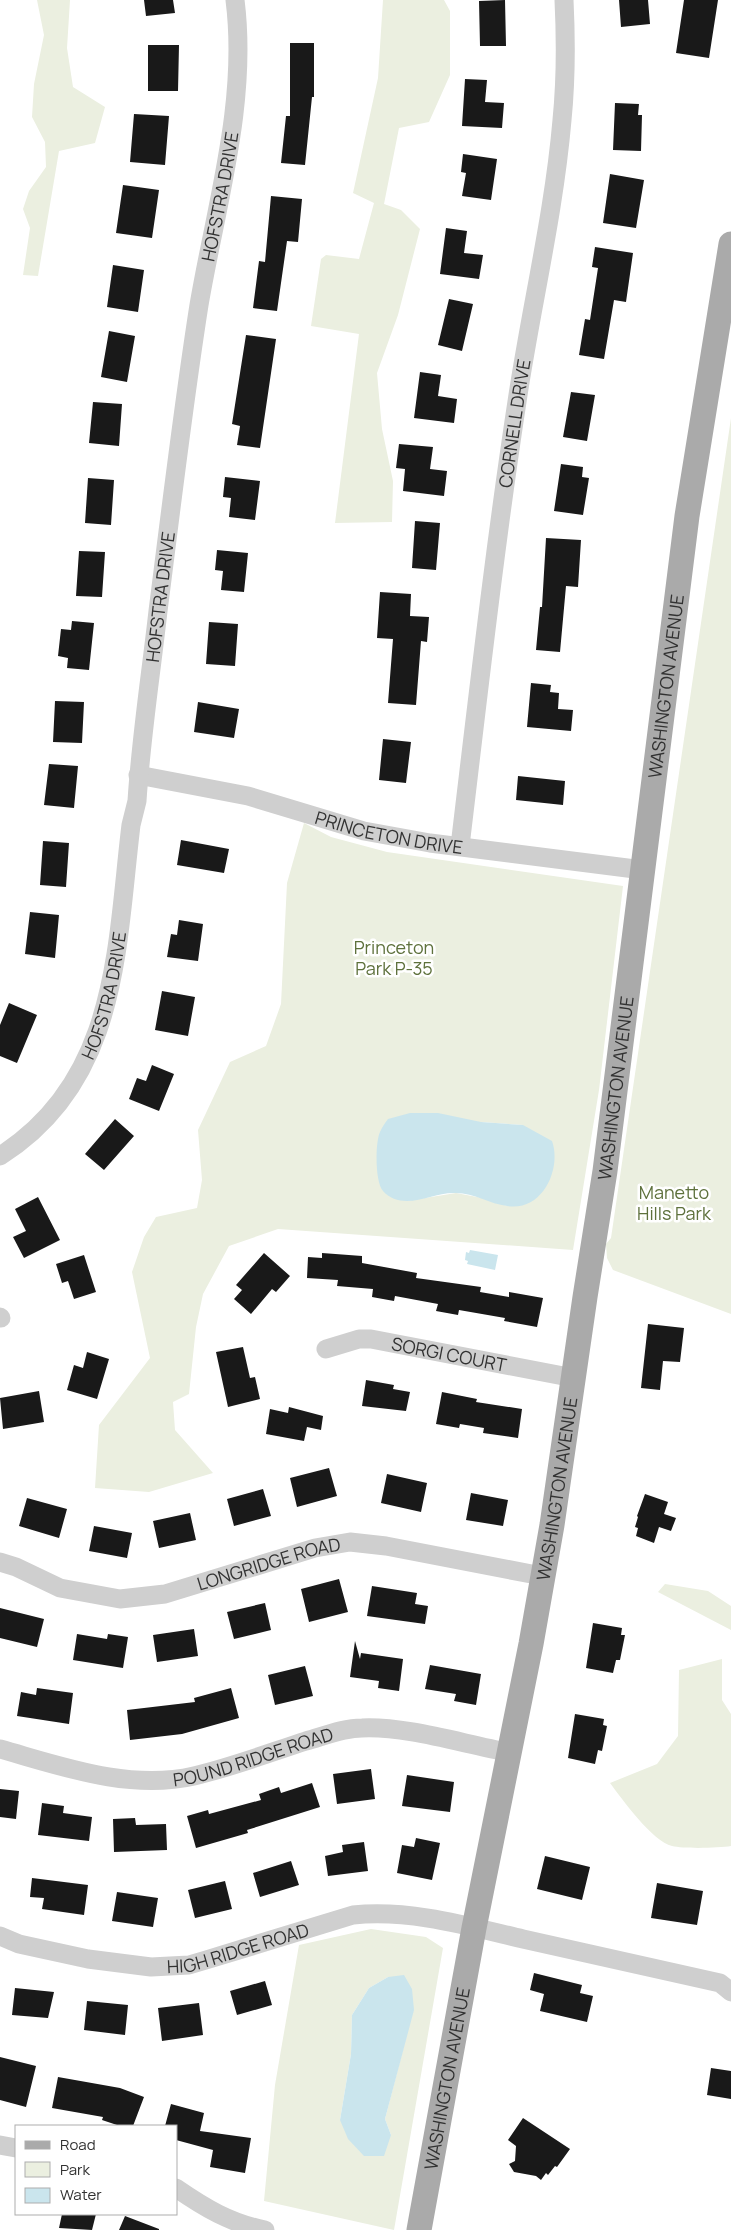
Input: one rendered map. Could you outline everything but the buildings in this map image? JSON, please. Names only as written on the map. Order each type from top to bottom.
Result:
[{"type":"main road","name":"WASHINGTON AVENUE","points":[[419,2230],[474,1928],[531,1644],[552,1525],[605,1171],[687,516],[731,244]]},
{"type":"street","name":"HOFSTRA DRIVE","points":[[0,1156],[28,1134],[49,1114],[88,1057],[104,1016],[112,980],[131,825],[137,801],[138,775],[180,434],[237,85],[238,23],[235,0]]},
{"type":"street","name":"CORNELL DRIVE","points":[[460,846],[513,432],[556,173],[563,110],[564,0]]},
{"type":"street","name":"PRINCETON DRIVE","points":[[138,775],[248,796],[364,832],[643,870]]},
{"type":"street","name":"SORGI COURT","points":[[326,1349],[359,1339],[371,1339],[574,1378]]},
{"type":"street","name":"LONGRIDGE ROAD","points":[[0,1562],[16,1566],[60,1588],[120,1599],[165,1594],[315,1548],[350,1542],[386,1546],[542,1576]]},
{"type":"street","name":"POUND RIDGE ROAD","points":[[0,1749],[63,1767],[111,1777],[150,1781],[193,1776],[332,1733],[361,1728],[406,1732],[508,1752]]},
{"type":"street","name":"HIGH RIDGE ROAD","points":[[0,1936],[19,1944],[88,1959],[151,1967],[189,1965],[353,1915],[397,1914],[474,1928]]},
{"type":"street","points":[[474,1928],[720,1983],[731,1992]]},
{"type":"street","points":[[0,2144],[15,2148]]},
{"type":"street","points":[[178,2189],[210,2212],[247,2227],[265,2230]]},
{"type":"green space","points":[[37,0],[70,0],[67,48],[73,87],[105,107],[95,143],[59,151],[38,276],[23,275],[30,228],[23,209],[29,191],[46,167],[45,142],[32,117],[34,84],[44,35]]},
{"type":"green space","points":[[383,0],[444,0],[450,11],[450,75],[429,122],[399,128],[384,204],[401,210],[420,229],[398,315],[377,373],[382,429],[393,481],[392,522],[335,523],[359,334],[311,326],[321,259],[326,255],[359,259],[374,203],[353,193],[378,78]]},
{"type":"green space","name":"Manetto Hills Park","points":[[731,418],[731,1314],[613,1270],[607,1258],[606,1244],[611,1238]]},
{"type":"green space","name":"Princeton Park P-35","points":[[304,823],[331,837],[387,852],[623,886],[599,1090],[573,1250],[278,1229],[229,1246],[203,1294],[196,1327],[189,1394],[173,1402],[175,1430],[213,1473],[149,1492],[95,1488],[99,1425],[150,1358],[132,1272],[144,1237],[156,1217],[197,1208],[202,1180],[198,1130],[230,1062],[266,1046],[281,1004],[287,883]],"holes":[[[481,1122],[523,1125],[507,1206],[488,1199],[456,1193],[406,1201]]]},
{"type":"green space","points":[[665,1584],[708,1591],[731,1606],[731,1630],[658,1592]]},
{"type":"green space","points":[[722,1659],[722,1700],[731,1714],[731,1846],[685,1848],[672,1846],[664,1843],[647,1829],[610,1783],[657,1764],[678,1736],[679,1670]]},
{"type":"green space","points":[[371,1929],[426,1937],[443,1948],[394,2230],[264,2201],[275,2085],[299,1945]],"holes":[[[388,1977],[408,2030],[385,2119],[391,2135],[340,2120],[351,2054],[352,2015],[369,1988]]]},
{"type":"water","points":[[410,1113],[438,1113],[481,1122],[523,1125],[552,1141],[554,1164],[546,1186],[530,1202],[519,1206],[501,1205],[463,1193],[444,1194],[413,1201],[391,1197],[383,1191],[378,1180],[378,1137],[388,1119]]},
{"type":"water","points":[[470,1250],[498,1255],[495,1270],[467,1264],[468,1261],[465,1260],[466,1252],[469,1253]]},
{"type":"water","points":[[404,1975],[412,1989],[414,2010],[385,2119],[391,2135],[384,2156],[364,2156],[348,2139],[340,2120],[351,2054],[352,2015],[369,1988],[388,1977]]}]
